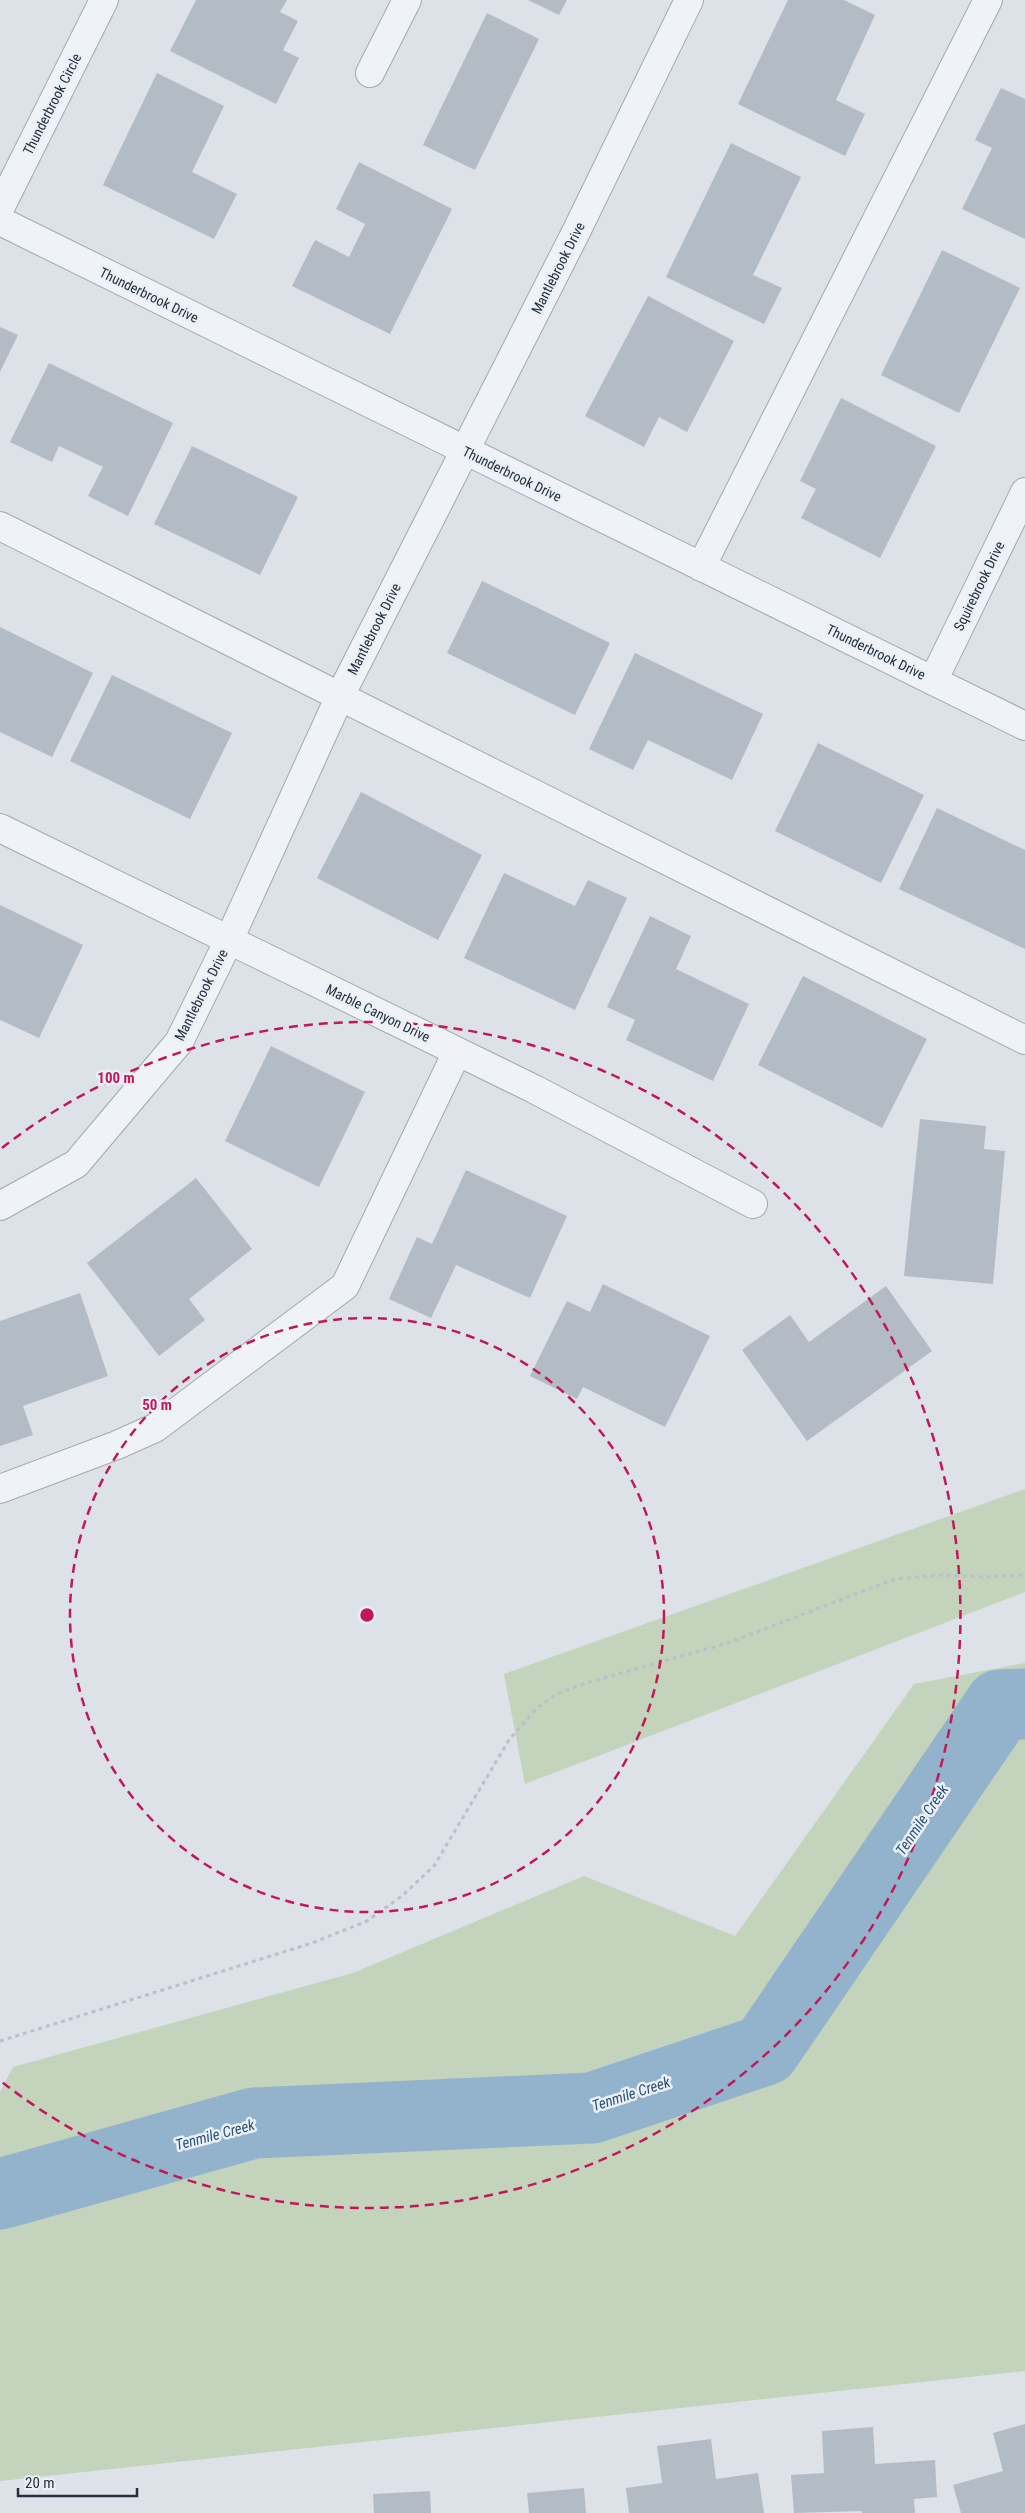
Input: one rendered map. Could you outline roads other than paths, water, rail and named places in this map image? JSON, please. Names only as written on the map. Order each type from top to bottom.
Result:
[{"type":"street","name":"Thunderbrook Circle","points":[[0,208],[104,0]]},
{"type":"street","points":[[370,73],[407,0]]},
{"type":"street","name":"Mantlebrook Drive","points":[[0,1206],[76,1164],[179,1042],[229,940],[340,696],[466,451],[689,0]]},
{"type":"street","points":[[701,567],[988,0]]},
{"type":"street","name":"Thunderbrook Drive","points":[[0,221],[1025,726]]},
{"type":"street","name":"Squirebrook Drive","points":[[934,681],[1025,492]]},
{"type":"street","points":[[0,526],[1025,1040]]},
{"type":"street","name":"Marble Canyon Drive","points":[[0,828],[457,1052],[753,1204]]},
{"type":"street","points":[[0,1489],[117,1445],[155,1428],[345,1286],[457,1052]]},
{"type":"waterway","name":"Tenmile Creek","points":[[0,2194],[254,2123],[592,2108],[765,2050],[1000,1705],[1025,1704]]}]
